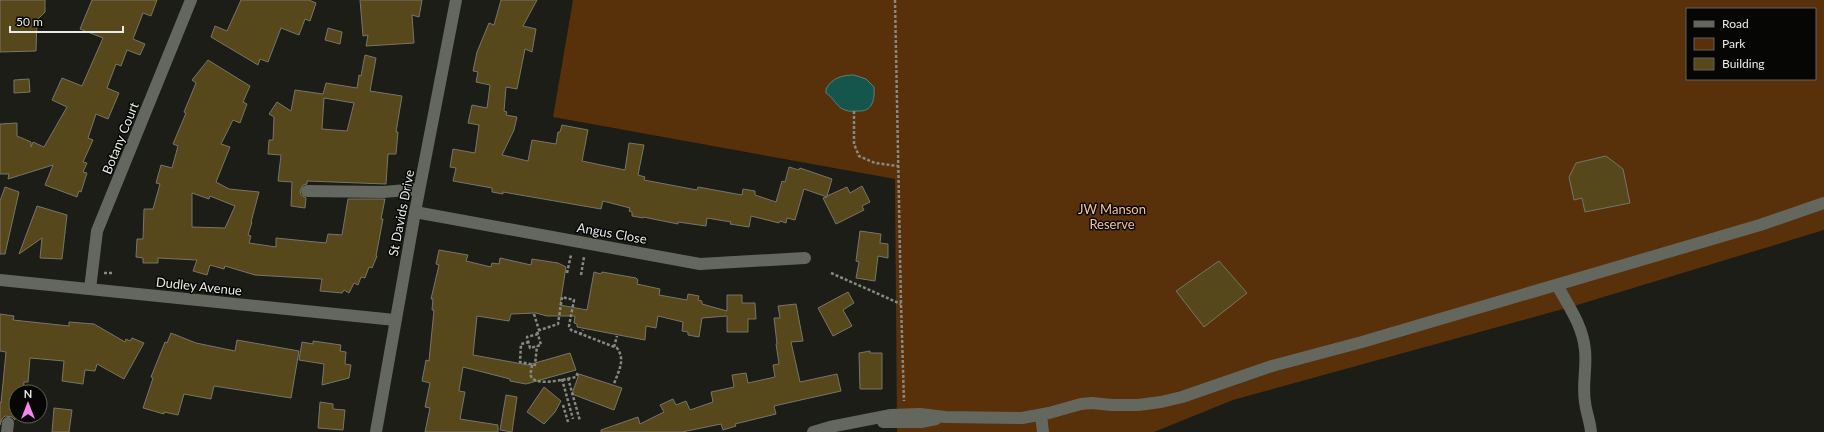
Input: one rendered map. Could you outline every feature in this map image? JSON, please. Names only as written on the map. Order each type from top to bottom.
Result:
[{"type":"street","name":"Botany Court","points":[[90,289],[97,231],[191,0]]},
{"type":"street","name":"St Davids Drive","points":[[376,432],[419,189],[456,0]]},
{"type":"street","points":[[307,192],[383,192],[419,189]]},
{"type":"street","points":[[864,421],[904,423],[926,418],[945,417],[1022,418],[1041,415],[1087,403],[1138,405],[1175,398],[1272,366],[1557,285],[1760,225],[1824,203]]},
{"type":"street","name":"Angus Close","points":[[415,212],[700,264],[805,258]]},
{"type":"street","name":"Dudley Avenue","points":[[0,280],[395,320]]},
{"type":"street","points":[[1557,285],[1583,337],[1586,365],[1585,403],[1590,419],[1590,432]]},
{"type":"street","points":[[813,432],[891,415],[904,414],[926,418]]},
{"type":"street","points":[[1041,415],[1042,432]]},
{"type":"path","points":[[895,0],[904,414]]},
{"type":"path","points":[[854,112],[854,144],[859,156],[875,162],[898,166]]},
{"type":"path","points":[[567,273],[570,255]]},
{"type":"path","points":[[581,275],[584,257]]},
{"type":"path","points":[[831,273],[901,304]]},
{"type":"path","points":[[539,330],[558,324],[562,297],[574,300],[569,326],[574,333],[614,347],[620,352],[622,362],[614,384]]},
{"type":"path","points":[[534,314],[539,330],[537,331],[538,334],[541,345],[530,348],[527,337],[538,334]]},
{"type":"path","points":[[580,335],[584,330]]},
{"type":"path","points":[[614,347],[617,336]]},
{"type":"path","points":[[529,342],[521,344],[520,362],[532,365]]},
{"type":"path","points":[[537,346],[535,365],[532,365],[532,378],[543,383],[576,377],[578,372]]},
{"type":"path","points":[[568,378],[580,421]]},
{"type":"path","points":[[562,379],[573,419]]},
{"type":"path","points":[[562,405],[568,422]]},
{"type":"green space","name":"JW Manson Reserve","points":[[573,0],[1824,0],[1824,230],[1574,306],[1233,400],[1154,432],[897,432],[895,179],[553,117]]},
{"type":"water","points":[[854,75],[866,79],[874,87],[873,101],[867,110],[847,111],[842,109],[826,93],[828,85],[834,80],[845,76]]},
{"type":"building","points":[[0,0],[45,0],[45,12],[37,20],[36,51],[0,52]]},
{"type":"building","points":[[92,0],[157,0],[151,16],[143,13],[133,39],[145,44],[140,55],[127,50],[121,66],[116,64],[107,88],[119,93],[108,119],[96,114],[88,138],[93,140],[83,162],[87,163],[83,172],[87,173],[81,192],[79,191],[77,197],[45,185],[53,165],[8,179],[9,174],[0,174],[0,124],[17,123],[17,136],[31,142],[31,147],[33,142],[44,147],[67,107],[52,100],[62,78],[82,86],[103,38],[80,29]]},
{"type":"building","points":[[241,0],[309,0],[316,3],[310,21],[305,19],[299,35],[281,28],[268,62],[260,59],[258,65],[211,37],[215,26],[227,31]]},
{"type":"building","points":[[360,0],[422,0],[419,17],[412,15],[414,43],[366,46],[368,35],[363,36]]},
{"type":"building","points":[[501,0],[537,0],[523,26],[536,29],[532,52],[525,49],[517,89],[506,87],[504,111],[507,112],[506,115],[517,117],[514,130],[502,155],[528,161],[532,140],[556,144],[558,132],[560,132],[562,125],[588,130],[582,161],[625,170],[629,143],[644,145],[638,175],[645,177],[644,180],[697,190],[698,187],[742,195],[743,189],[755,191],[755,195],[776,202],[782,181],[785,182],[789,167],[799,170],[800,168],[832,179],[827,196],[847,187],[850,193],[862,186],[870,202],[862,206],[864,210],[836,224],[823,198],[827,197],[804,189],[795,220],[787,218],[786,223],[780,221],[779,223],[751,216],[749,227],[707,218],[706,226],[678,222],[678,224],[632,216],[632,212],[629,211],[630,208],[603,201],[601,209],[503,192],[503,194],[492,192],[492,188],[453,181],[456,168],[450,167],[453,149],[475,153],[479,125],[468,123],[472,105],[487,108],[490,85],[476,82],[478,72],[473,71],[477,52],[489,23],[494,25]]},
{"type":"building","points":[[328,28],[342,32],[340,44],[325,40]]},
{"type":"building","points":[[365,55],[376,58],[370,91],[402,96],[396,132],[398,132],[396,154],[388,154],[386,184],[307,181],[307,184],[303,185],[300,191],[301,195],[306,198],[305,208],[291,206],[292,182],[278,181],[281,155],[268,154],[269,140],[273,140],[274,117],[269,114],[277,102],[291,111],[295,90],[323,94],[326,83],[357,88],[359,75],[361,76]],"holes":[[[324,98],[354,103],[347,131],[322,129]]]},
{"type":"building","points":[[208,60],[250,86],[243,102],[247,104],[240,123],[233,120],[221,144],[230,147],[216,182],[229,189],[259,192],[248,235],[251,236],[249,243],[276,247],[276,238],[326,243],[328,234],[342,235],[348,199],[385,199],[377,256],[372,268],[369,267],[365,278],[361,277],[358,285],[354,283],[349,293],[344,290],[342,293],[320,291],[322,279],[255,275],[225,266],[224,269],[210,265],[207,275],[193,271],[197,260],[158,258],[158,263],[143,263],[143,258],[136,257],[137,239],[143,239],[144,209],[153,209],[160,184],[156,183],[161,165],[172,168],[178,146],[173,144],[186,113],[184,112],[196,83],[192,80]],"holes":[[[192,193],[209,199],[210,196],[235,206],[225,228],[192,227]]]},
{"type":"building","points":[[29,79],[30,92],[14,93],[14,80]]},
{"type":"building","points":[[1606,156],[1623,169],[1630,203],[1585,212],[1582,198],[1574,200],[1569,177],[1576,163]]},
{"type":"building","points":[[5,187],[19,192],[5,254],[0,254],[0,201]]},
{"type":"building","points":[[37,206],[67,215],[62,259],[40,258],[42,238],[19,254]]},
{"type":"building","points":[[860,231],[881,234],[880,243],[888,244],[888,258],[878,256],[875,281],[856,278],[859,262],[856,261]]},
{"type":"building","points":[[439,250],[468,255],[466,261],[491,267],[492,263],[499,264],[500,258],[531,265],[532,259],[558,263],[566,267],[560,305],[587,310],[594,272],[601,274],[602,272],[636,278],[638,280],[637,284],[660,289],[659,295],[687,300],[688,294],[699,296],[698,300],[702,301],[702,304],[727,311],[727,295],[742,295],[742,303],[755,303],[756,319],[748,319],[748,332],[727,332],[727,316],[702,318],[699,337],[688,335],[688,332],[682,331],[683,322],[658,316],[656,328],[646,326],[645,340],[577,327],[577,324],[574,323],[575,316],[547,316],[536,313],[511,314],[509,321],[477,316],[473,355],[528,365],[570,353],[576,370],[526,384],[510,381],[510,379],[463,367],[459,391],[465,392],[460,419],[498,425],[498,432],[425,432],[430,408],[425,407],[430,383],[422,381],[426,360],[429,361],[434,310],[432,310],[433,299],[431,299],[439,265],[436,264]]},
{"type":"building","points":[[1219,261],[1247,293],[1204,327],[1176,291]]},
{"type":"building","points":[[848,292],[854,303],[843,310],[852,326],[833,336],[818,308]]},
{"type":"building","points":[[796,304],[803,341],[791,342],[800,382],[837,374],[841,391],[774,406],[776,414],[735,424],[736,426],[723,430],[721,424],[682,432],[601,432],[601,430],[638,417],[640,424],[664,412],[660,405],[673,399],[676,405],[686,401],[690,410],[713,402],[711,392],[734,387],[732,375],[746,373],[748,383],[775,377],[773,365],[779,364],[774,318],[780,318],[778,306]]},
{"type":"building","points":[[0,314],[14,316],[13,320],[69,326],[69,322],[94,324],[125,342],[126,339],[130,341],[132,338],[144,343],[124,379],[97,364],[95,371],[85,370],[83,384],[62,381],[64,361],[30,358],[28,382],[24,382],[24,384],[8,384],[8,416],[5,416],[2,419],[0,425],[0,402],[1,403],[6,352],[0,351]]},
{"type":"building","points":[[171,333],[196,343],[235,351],[237,340],[299,351],[291,398],[214,386],[211,399],[184,394],[178,415],[164,412],[164,414],[143,408],[153,378],[151,377],[165,342],[167,343]]},
{"type":"building","points":[[313,341],[341,345],[340,351],[346,352],[345,364],[351,365],[349,378],[322,385],[324,364],[299,360],[302,342],[313,344]]},
{"type":"building","points":[[870,351],[870,353],[882,353],[882,389],[860,389],[859,353]]},
{"type":"building","points":[[579,374],[622,388],[614,410],[572,394]]},
{"type":"building","points":[[544,387],[561,401],[555,412],[544,424],[527,412]]},
{"type":"building","points":[[506,395],[517,397],[512,432],[500,430]]},
{"type":"building","points":[[320,402],[333,404],[333,409],[345,410],[343,430],[318,428]]},
{"type":"building","points":[[54,408],[72,410],[69,432],[52,432]]}]
